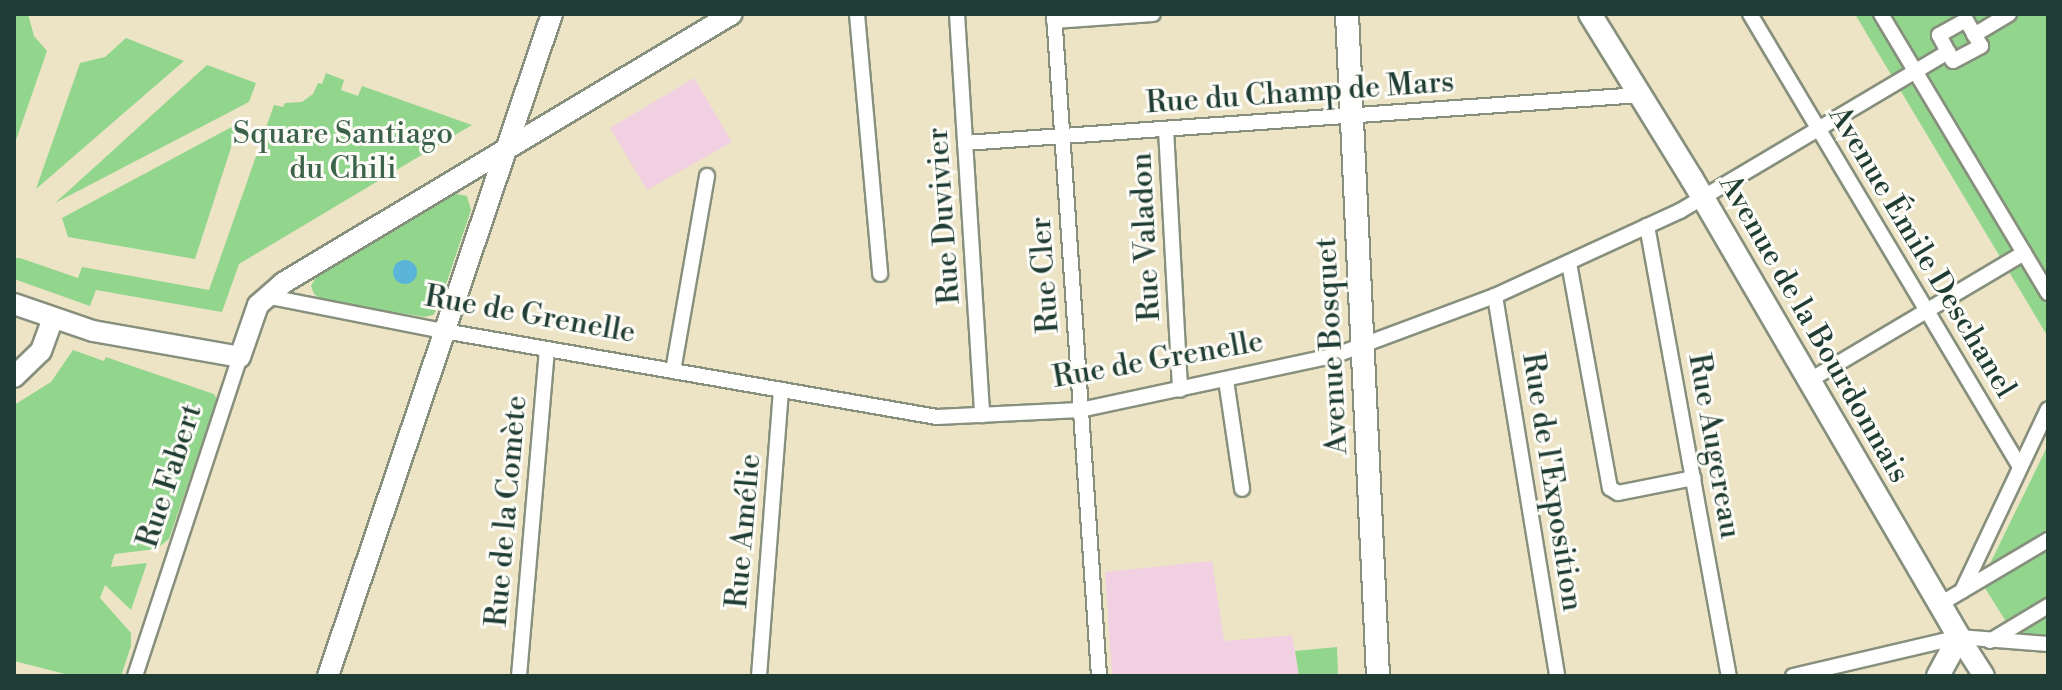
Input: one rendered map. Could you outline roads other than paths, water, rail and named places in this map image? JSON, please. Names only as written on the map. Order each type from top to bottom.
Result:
[{"type":"main road","points":[[328,676],[552,14]]},
{"type":"main road","points":[[265,296],[732,14]]},
{"type":"main road","name":"Avenue Bosquet","points":[[1347,14],[1378,676]]},
{"type":"main road","name":"Avenue de la Bourdonnais","points":[[1590,14],[1703,199],[1984,676]]},
{"type":"main road","name":"Rue Fabert","points":[[240,357],[255,312],[265,296]]},
{"type":"main road","points":[[14,304],[93,331],[240,357]]},
{"type":"main road","points":[[14,377],[41,351],[53,318]]},
{"type":"main road","points":[[1938,676],[1959,637]]},
{"type":"street","points":[[857,14],[880,274]]},
{"type":"street","name":"Rue Duvivier","points":[[957,14],[982,415]]},
{"type":"street","points":[[1054,17],[1153,14]]},
{"type":"street","name":"Avenue Émile Deschanel","points":[[1743,14],[1799,107],[1804,104]]},
{"type":"street","name":"Avenue Émile Deschanel","points":[[1753,14],[1925,311],[2020,467]]},
{"type":"street","points":[[1881,14],[2048,293]]},
{"type":"street","points":[[1974,35],[2009,14]]},
{"type":"street","name":"Rue Cler","points":[[1054,17],[1099,676]]},
{"type":"street","points":[[1966,20],[1981,46],[1953,61],[1948,52],[1939,35],[1966,20]]},
{"type":"street","name":"Rue de Grenelle","points":[[265,296],[547,350],[937,417],[1080,410],[1336,355],[1495,296],[1703,199],[1948,52]]},
{"type":"street","name":"Rue du Champ de Mars","points":[[965,143],[1639,95]]},
{"type":"street","name":"Rue Valadon","points":[[1166,129],[1180,390]]},
{"type":"street","points":[[673,371],[707,176]]},
{"type":"street","name":"Rue Augereau","points":[[1647,226],[1729,676]]},
{"type":"street","points":[[1810,380],[2024,253]]},
{"type":"street","points":[[1569,263],[1608,486],[1618,493],[1694,478]]},
{"type":"street","name":"Rue de l'Exposition","points":[[1495,296],[1557,675]]},
{"type":"street","name":"Rue de la Comète","points":[[519,676],[547,350]]},
{"type":"street","name":"Rue Fabert","points":[[135,676],[240,357]]},
{"type":"street","points":[[1226,380],[1242,489]]},
{"type":"street","name":"Rue Amélie","points":[[759,676],[781,390]]},
{"type":"street","points":[[1962,591],[2048,409]]},
{"type":"street","points":[[1940,604],[2048,540]]},
{"type":"street","points":[[1989,642],[2048,606]]},
{"type":"street","points":[[1793,676],[1959,637],[1989,642],[2048,644]]},
{"type":"water","points":[[405,260],[416,267],[417,272],[410,283],[405,284],[394,277],[393,272],[400,261]]},
{"type":"park label","name":"Square Santiago du Chili","points":[[343,151]]}]
